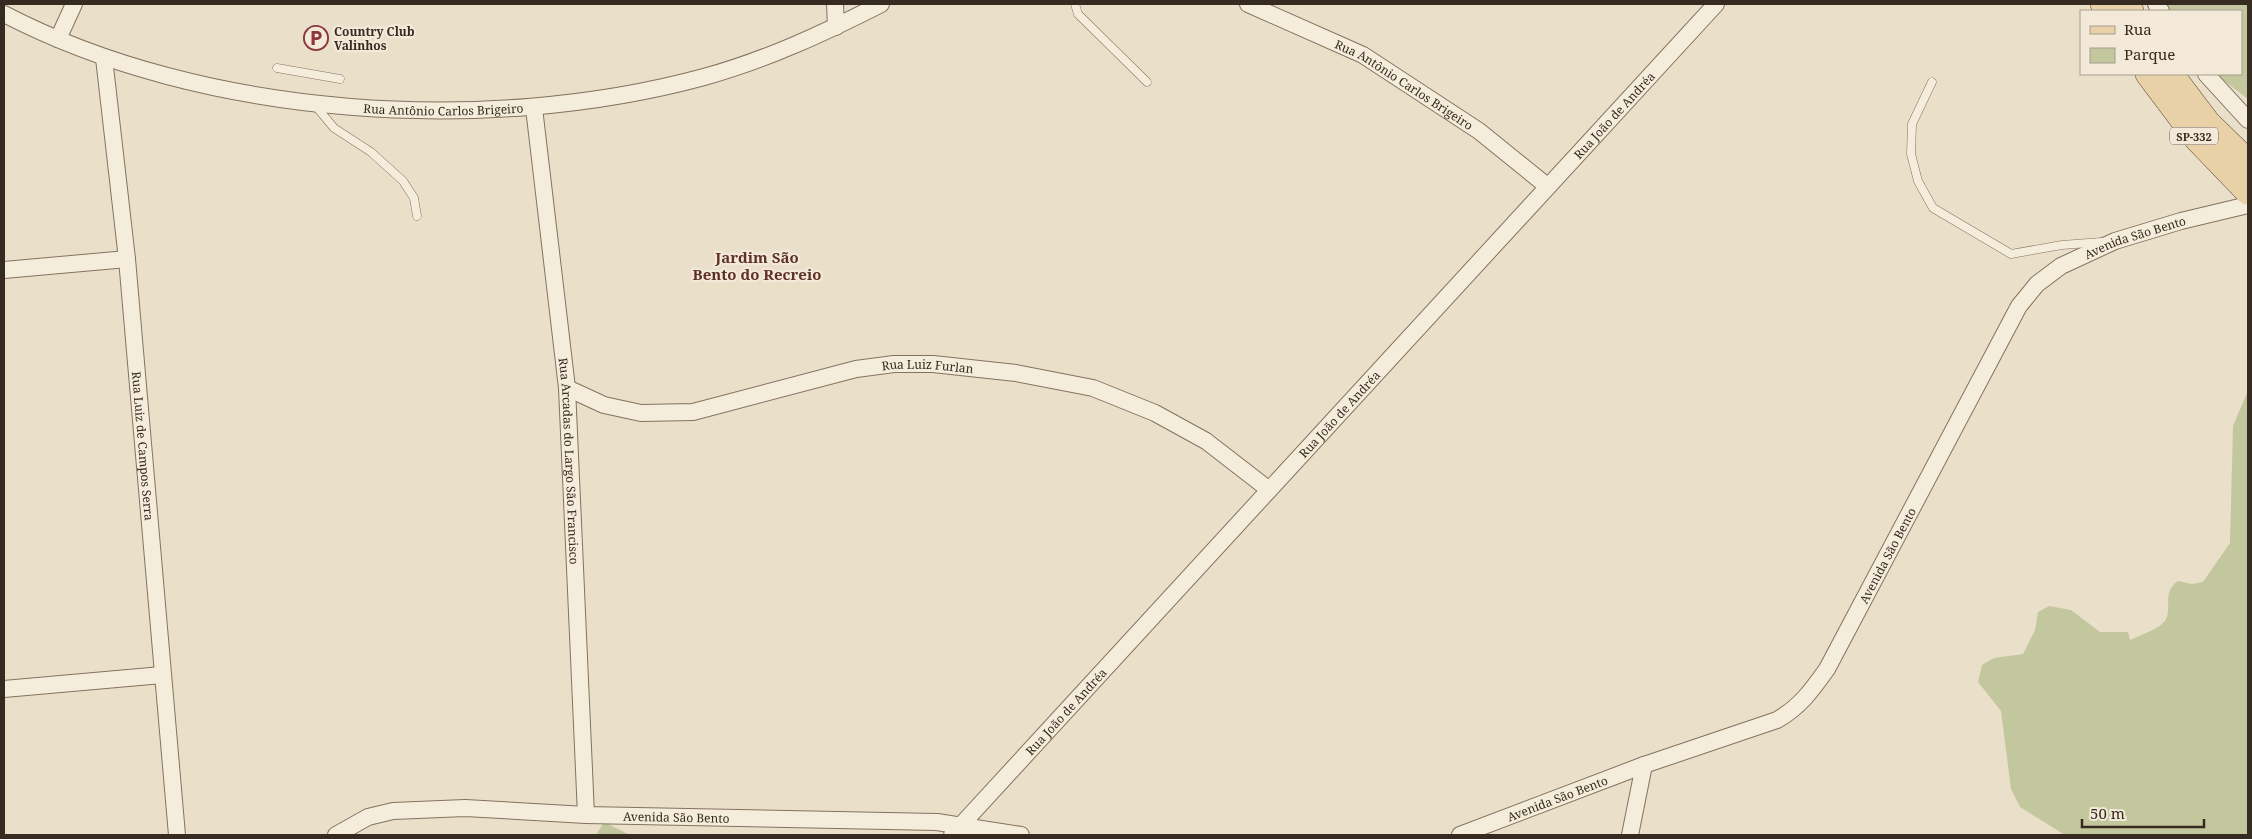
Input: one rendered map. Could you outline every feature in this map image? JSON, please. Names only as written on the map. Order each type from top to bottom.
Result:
[{"type":"main road","name":"SP-332","points":[[2149,75],[2197,139],[2248,192]]},
{"type":"main road","name":"SP-332","points":[[2173,75],[2208,123],[2248,162]]},
{"type":"street","points":[[58,39],[74,4]]},
{"type":"street","points":[[835,4],[836,27]]},
{"type":"street","name":"Rua Antônio Carlos Brigeiro","points":[[4,14],[104,58],[243,94],[375,110],[534,108],[648,90],[705,76],[761,58],[836,27],[881,4]]},
{"type":"street","name":"Rua Antônio Carlos Brigeiro","points":[[1248,4],[1363,55],[1479,131],[1547,186]]},
{"type":"street","name":"Rua João de Andréa","points":[[957,830],[1716,4]]},
{"type":"street","name":"Rua Luiz de Campos Serra","points":[[104,58],[127,259],[176,835]]},
{"type":"street","points":[[2207,75],[2248,120]]},
{"type":"street","name":"Rua Arcadas do Largo São Francisco","points":[[534,108],[567,388],[586,815]]},
{"type":"street","name":"Avenida São Bento","points":[[1460,835],[1644,765],[1777,720],[1792,712],[1806,700],[1827,669],[2019,306],[2037,284],[2061,266],[2115,241],[2181,221],[2248,205]]},
{"type":"street","points":[[4,270],[127,259]]},
{"type":"street","name":"Rua Luiz Furlan","points":[[567,388],[604,405],[641,412],[693,412],[856,369],[894,364],[933,364],[1016,373],[1093,388],[1155,413],[1206,440],[1268,490]]},
{"type":"street","points":[[4,689],[162,675]]},
{"type":"street","points":[[1630,835],[1644,765]]},
{"type":"street","name":"Avenida São Bento","points":[[336,835],[368,817],[393,811],[465,808],[586,815],[937,822],[957,830],[1021,835]]},
{"type":"lane","points":[[1075,4],[1078,14],[1147,82]]},
{"type":"lane","points":[[277,68],[340,78]]},
{"type":"lane","points":[[1932,82],[1912,124],[1911,154],[1918,181],[1933,208],[2011,254],[2062,245],[2115,241]]},
{"type":"lane","points":[[312,102],[334,128],[371,152],[403,181],[414,198],[417,216]]},
{"type":"green space","points":[[2155,4],[2248,4],[2248,99],[2216,75],[2242,75],[2242,10],[2160,10]]},
{"type":"green space","points":[[2247,393],[2248,835],[2065,835],[2020,807],[2011,789],[2001,711],[1978,682],[1982,665],[1994,658],[2023,654],[2035,630],[2038,612],[2049,606],[2071,610],[2100,632],[2128,632],[2130,640],[2162,624],[2168,614],[2169,592],[2178,581],[2192,584],[2203,582],[2230,543],[2233,426]]},
{"type":"green space","points":[[604,822],[630,835],[596,835]]},
{"type":"place","name":"Country Club Valinhos","points":[[316,38]]},
{"type":"district","name":"Jardim São Bento do Recreio","points":[[757,266]]}]
